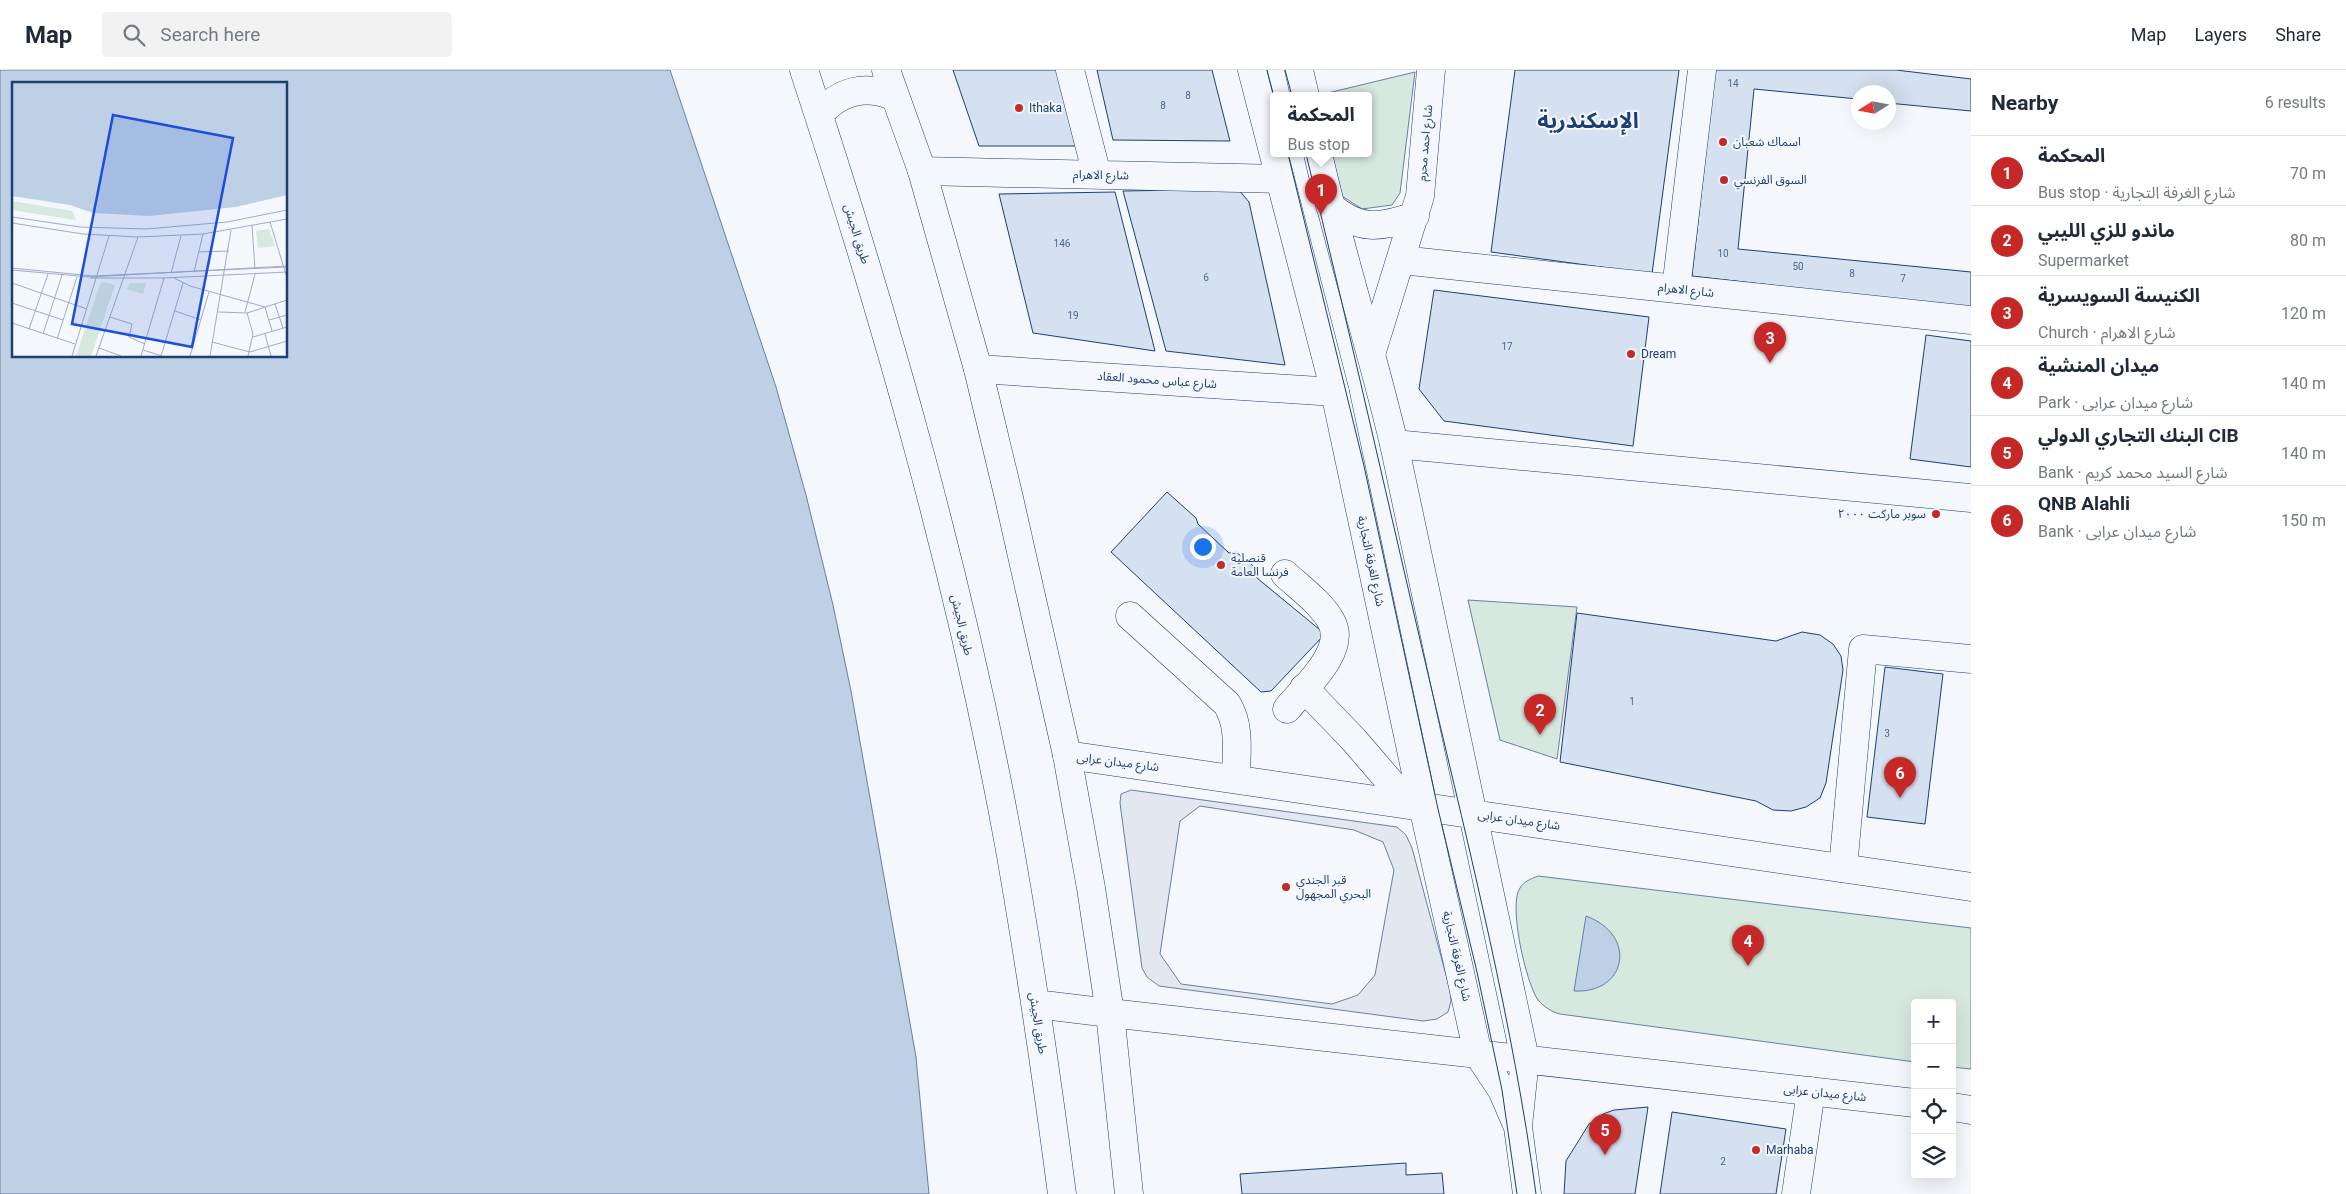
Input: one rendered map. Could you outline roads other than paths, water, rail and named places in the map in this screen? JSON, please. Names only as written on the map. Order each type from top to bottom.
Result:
[{"type":"main road","name":"طريق الجيش","points":[[804,70],[902,388],[942,540],[978,694],[1009,848],[1035,1004],[1062,1194]]},
{"type":"main road","points":[[886,70],[922,170],[978,369],[1014,516],[1067,755],[1091,888],[1110,1013],[1129,1194]]},
{"type":"main road","points":[[1070,70],[1097,175]]},
{"type":"main road","name":"شارع الغرفة التجارية","points":[[1252,70],[1270,140]]},
{"type":"main road","points":[[1299,70],[1304,92]]},
{"type":"main road","name":"شارع احمد محرم","points":[[1372,351],[1420,196],[1431,70]]},
{"type":"main road","points":[[1676,289],[1702,70]]},
{"type":"main road","points":[[819,115],[828,104],[854,90],[882,91],[895,97]]},
{"type":"main road","name":"شارع الغرفة التجارية","points":[[1274,157],[1336,392],[1416,805],[1478,1054]]},
{"type":"main road","points":[[1319,157],[1330,206],[1372,351],[1394,444],[1525,1059],[1518,1127],[1527,1194]]},
{"type":"main road","name":"شارع الاهرام","points":[[922,170],[1280,179]]},
{"type":"main road","points":[[1330,206],[1345,218],[1368,225],[1391,224],[1415,216]]},
{"type":"main road","name":"شارع الاهرام","points":[[1401,260],[1971,320]]},
{"type":"main road","name":"شارع عباس محمود العقاد","points":[[978,369],[1336,392]]},
{"type":"main road","points":[[1394,444],[1971,498]]},
{"type":"main road","points":[[1285,574],[1332,622],[1335,645],[1324,666],[1296,698],[1354,740],[1416,805]]},
{"type":"main road","points":[[1130,616],[1227,704],[1234,716],[1236,727],[1236,779]]},
{"type":"main road","points":[[1843,868],[1863,649],[1971,659]]},
{"type":"main road","name":"شارع ميدان عرابى","points":[[1067,755],[1971,887]]},
{"type":"main road","name":"شارع ميدان عرابى","points":[[1035,1004],[1911,1103]]},
{"type":"main road","points":[[1478,1054],[1502,1090],[1518,1127]]},
{"type":"main road","points":[[1796,1194],[1811,1092]]},
{"type":"main road","points":[[1956,1108],[1971,1110]]},
{"type":"water","points":[[0,70],[670,70],[776,387],[806,495],[833,605],[851,691],[916,1057],[929,1194],[0,1194]]},
{"type":"water","points":[[1586,916],[1603,925],[1614,936],[1619,949],[1619,962],[1615,974],[1606,983],[1592,989],[1574,991]]},
{"type":"tram line","points":[[1267,70],[1273,92]]},
{"type":"tram line","points":[[1285,70],[1291,92]]},
{"type":"tram line","points":[[1289,157],[1364,466],[1438,809],[1477,972],[1502,1090],[1517,1194]]},
{"type":"tram line","points":[[1307,157],[1490,941],[1516,1067],[1536,1194]]},
{"type":"place","name":"Ithaka","points":[[1019,108]]},
{"type":"place","name":"اسماك شعبان","points":[[1723,142]]},
{"type":"place","name":"السوق الفرنسي","points":[[1724,180]]},
{"type":"place","name":"المحكمة","points":[[1321,215]]},
{"type":"place","name":"Dream","points":[[1631,354]]},
{"type":"place","name":"الكنيسة السويسرية","points":[[1770,363]]},
{"type":"place","name":"سوبر ماركت ٢٠٠٠","points":[[1936,514]]},
{"type":"place","name":"قنصلية فرنسا العامة","points":[[1221,565]]},
{"type":"place","name":"ماندو للزي الليبي","points":[[1540,735]]},
{"type":"place","name":"QNB Alahli","points":[[1900,798]]},
{"type":"place","name":"قبر الجندي البحري المجهول","points":[[1286,887]]},
{"type":"place","name":"ميدان المنشية","points":[[1748,966]]},
{"type":"place","name":"Marhaba","points":[[1756,1150]]},
{"type":"place","name":"البنك التجاري الدولي CIB","points":[[1605,1155]]},
{"type":"district","name":"الإسكندرية","points":[[1588,120]]}]
